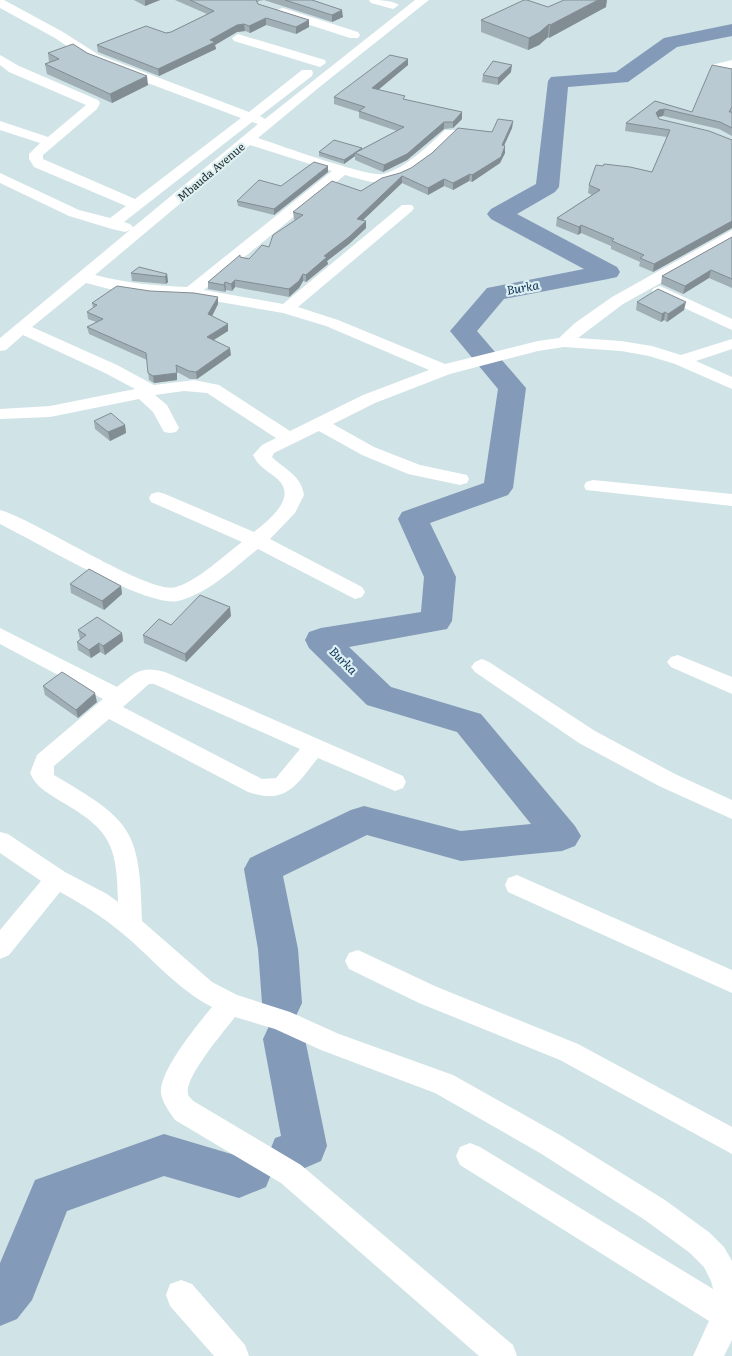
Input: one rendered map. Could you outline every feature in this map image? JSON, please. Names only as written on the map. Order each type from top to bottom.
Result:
[{"type":"street","points":[[375,0],[397,3]]},
{"type":"street","name":"Mbauda Avenue","points":[[2,343],[270,124],[317,82],[423,0]]},
{"type":"street","points":[[0,3],[59,35],[94,58],[270,124]]},
{"type":"street","points":[[382,13],[397,3]]},
{"type":"street","points":[[272,8],[358,32],[340,46]]},
{"type":"street","points":[[112,224],[323,60],[238,38]]},
{"type":"street","points":[[0,59],[14,69],[93,102],[92,106],[36,154],[39,164],[137,204]]},
{"type":"street","points":[[716,68],[732,64]]},
{"type":"street","points":[[0,125],[50,142]]},
{"type":"street","points":[[250,140],[342,170],[373,178],[397,174],[426,154],[450,133]]},
{"type":"street","points":[[191,292],[342,170]]},
{"type":"street","points":[[0,177],[57,206],[112,224],[140,230]]},
{"type":"street","points":[[286,308],[406,208]]},
{"type":"street","points":[[564,342],[576,329],[603,311],[647,284],[717,246],[732,235]]},
{"type":"street","points":[[83,277],[117,286],[151,291],[191,292],[286,308],[332,323],[444,370]]},
{"type":"street","points":[[647,284],[732,325]]},
{"type":"street","points":[[20,328],[111,369],[147,392],[161,409],[170,428]]},
{"type":"street","points":[[0,516],[127,581],[168,596],[176,595],[190,588],[257,541],[291,504],[295,495],[293,486],[283,475],[264,461],[262,455],[268,449],[369,399],[444,370],[564,342],[621,346],[652,351],[681,360],[732,384]]},
{"type":"street","points":[[681,360],[732,344]]},
{"type":"street","points":[[0,414],[76,407],[147,392],[189,385],[202,385],[213,389],[288,438]]},
{"type":"street","points":[[318,423],[368,451],[415,470],[460,479]]},
{"type":"street","points":[[593,486],[732,500]]},
{"type":"street","points":[[158,498],[257,541],[355,592]]},
{"type":"street","points":[[0,635],[256,786],[267,789],[284,784],[314,747]]},
{"type":"street","points":[[678,662],[732,686]]},
{"type":"street","points":[[482,668],[587,737],[667,780],[732,810]]},
{"type":"street","points":[[130,925],[126,855],[117,833],[109,823],[46,781],[41,776],[41,770],[45,761],[141,679],[148,676],[157,677],[395,782]]},
{"type":"street","points":[[0,841],[57,879],[98,901],[130,925],[203,990],[230,1004],[281,1020],[330,1042],[444,1084],[550,1144],[655,1210],[700,1243],[714,1257],[725,1277],[730,1308],[708,1356]]},
{"type":"street","points":[[0,948],[57,879]]},
{"type":"street","points":[[517,885],[732,982]]},
{"type":"street","points":[[358,961],[428,995],[569,1052],[732,1140]]},
{"type":"street","points":[[230,1004],[179,1073],[174,1092],[181,1107],[291,1174],[502,1356]]},
{"type":"street","points":[[470,1156],[730,1308]]},
{"type":"street","points":[[181,1295],[234,1356]]},
{"type":"building","points":[[190,0],[256,0],[258,4],[309,20],[296,27],[266,18],[249,26],[244,24],[237,25],[210,40],[215,42],[158,69],[97,45],[146,26],[166,33],[171,32],[214,11]]},
{"type":"building","points":[[285,0],[312,0],[342,10],[332,15]]},
{"type":"building","points":[[524,0],[548,7],[564,0],[598,0],[549,24],[529,38],[481,20]]},
{"type":"building","points":[[73,44],[87,53],[147,76],[110,94],[45,64],[59,59],[48,53]]},
{"type":"building","points":[[390,55],[408,59],[372,88],[405,96],[403,99],[462,112],[453,122],[444,122],[407,154],[384,165],[355,153],[404,127],[359,111],[365,107],[334,97]]},
{"type":"building","points":[[493,61],[512,65],[498,78],[483,75]]},
{"type":"building","points":[[712,65],[732,69],[732,107],[729,112],[732,112],[732,128],[720,122],[665,109],[659,110],[656,113],[659,119],[709,131],[732,140],[732,221],[654,264],[640,258],[644,255],[612,241],[614,239],[581,225],[579,227],[557,218],[600,190],[589,185],[596,165],[630,167],[652,172],[670,130],[626,123],[655,101],[692,112]]},
{"type":"building","points":[[498,119],[513,121],[502,145],[505,146],[501,157],[472,175],[470,174],[453,183],[444,179],[428,188],[402,176],[357,219],[366,221],[324,256],[327,257],[306,275],[303,274],[299,281],[289,289],[235,280],[231,284],[225,282],[224,285],[208,282],[240,255],[240,257],[249,259],[262,245],[269,247],[273,235],[303,215],[293,212],[332,181],[361,191],[382,178],[411,168],[432,153],[458,128],[492,132]]},
{"type":"building","points":[[334,140],[362,148],[344,160],[319,152]]},
{"type":"building","points":[[314,162],[328,166],[274,209],[237,201],[259,180],[281,186]]},
{"type":"building","points":[[732,237],[732,279],[711,270],[685,286],[662,276]]},
{"type":"building","points":[[139,267],[167,274],[165,277],[131,273]]},
{"type":"building","points":[[117,286],[218,297],[208,314],[228,324],[207,337],[230,348],[196,372],[176,365],[177,373],[153,376],[148,373],[146,353],[87,327],[103,319],[87,312],[97,305],[92,303]]},
{"type":"building","points":[[658,289],[686,302],[668,314],[665,312],[662,314],[637,302]]},
{"type":"building","points":[[111,413],[125,425],[108,432],[94,421]]},
{"type":"building","points":[[89,569],[121,586],[102,601],[70,584]]},
{"type":"building","points":[[200,595],[230,607],[185,654],[143,635],[159,619],[171,625]]},
{"type":"building","points":[[97,617],[122,633],[103,646],[99,643],[89,650],[77,642],[86,635],[78,630]]},
{"type":"building","points":[[62,672],[95,693],[76,710],[43,686]]},
{"type":"waterway","name":"Burka","points":[[282,1003],[278,949],[263,869],[364,820],[461,846],[562,836],[469,723],[379,696],[321,640],[436,621],[440,577],[413,519],[498,488],[512,388],[463,331],[496,293],[608,272],[499,214],[547,187],[558,81],[621,78],[671,42],[732,30]]},
{"type":"waterway","points":[[284,1039],[305,1146],[291,1153]]},
{"type":"waterway","points":[[0,1302],[15,1283],[51,1195],[164,1155],[239,1177],[250,1172]]}]
